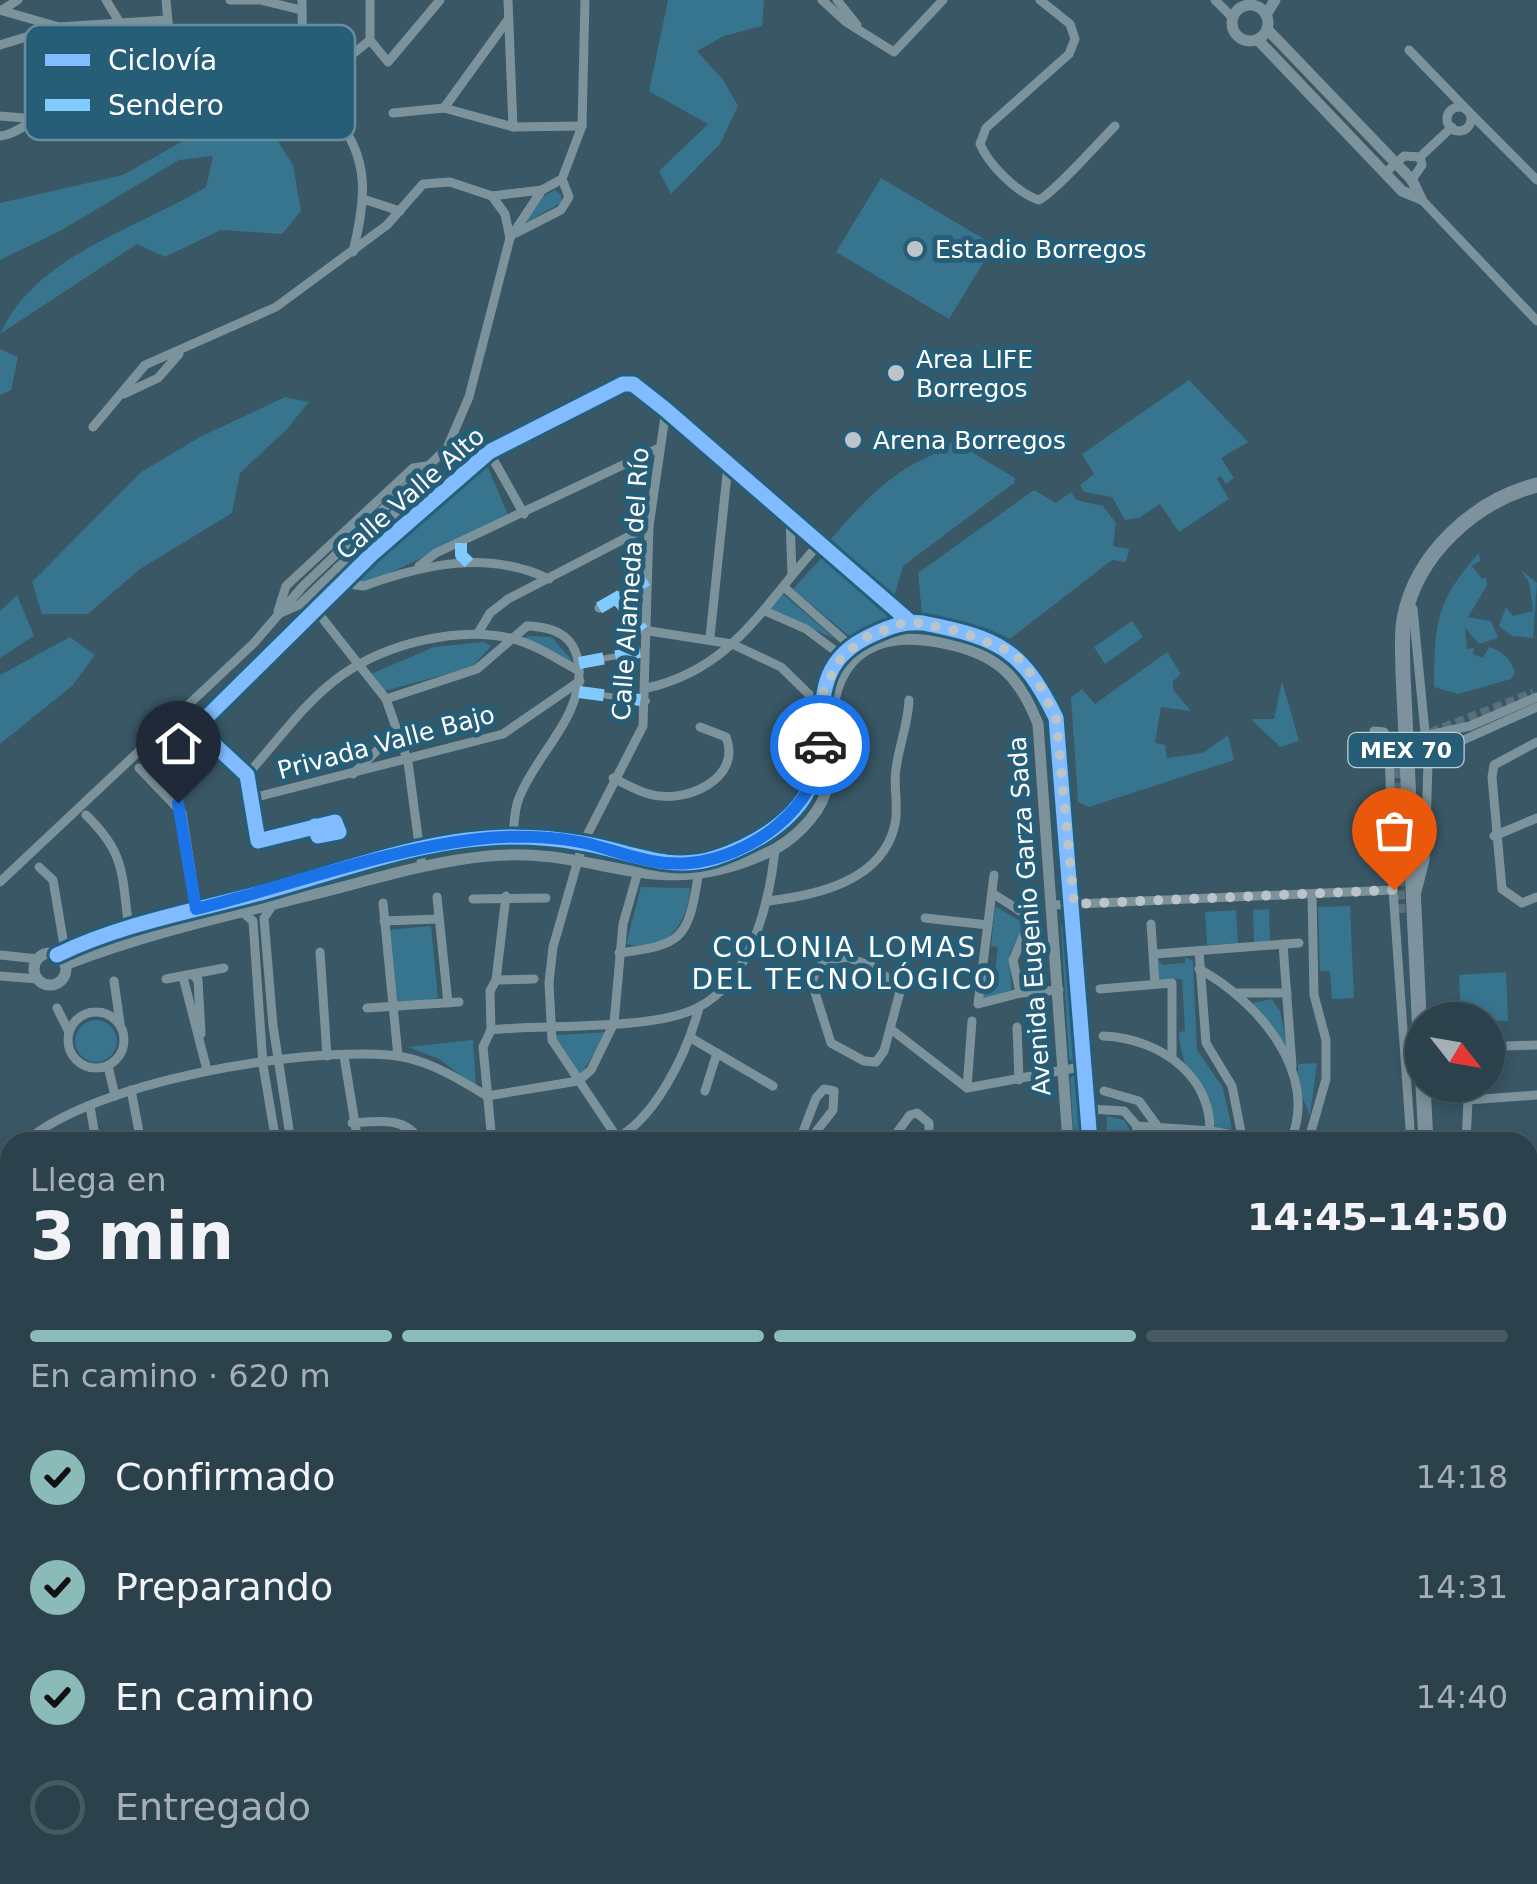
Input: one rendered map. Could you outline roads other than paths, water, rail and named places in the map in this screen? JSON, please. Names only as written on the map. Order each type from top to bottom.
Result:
[{"type":"highway","name":"MEX 70","points":[[1415,1002],[1406,908],[1404,618],[1413,591],[1434,555],[1464,524],[1498,500],[1537,485]]},
{"type":"highway","name":"MEX 70","points":[[1424,1102],[1426,1132]]},
{"type":"street","points":[[1,11],[18,0]]},
{"type":"street","points":[[106,0],[120,23]]},
{"type":"street","points":[[166,0],[168,25]]},
{"type":"street","points":[[230,0],[302,5]]},
{"type":"street","points":[[370,0],[370,40],[388,62],[440,0]]},
{"type":"street","points":[[508,0],[513,127]]},
{"type":"street","points":[[92,427],[145,365],[276,307],[353,252],[400,212],[422,184],[435,180],[492,196],[542,190],[562,179],[582,126],[586,0]]},
{"type":"street","points":[[822,0],[846,22],[857,25]]},
{"type":"street","points":[[837,0],[857,25],[894,52],[943,0]]},
{"type":"street","points":[[1040,0],[1070,24],[1075,39],[1069,54],[986,128],[980,144],[987,161],[1028,197],[1038,200],[1050,195],[1066,172],[1116,126]]},
{"type":"street","points":[[1215,0],[1232,17]]},
{"type":"street","points":[[1275,0],[1266,15],[1267,29],[1396,162],[1412,180],[1421,199],[1537,321]]},
{"type":"street","points":[[1266,15],[1252,2],[1232,17],[1232,27],[1239,38],[1258,40],[1402,191],[1421,199]]},
{"type":"street","points":[[1,11],[52,25]]},
{"type":"street","points":[[90,25],[167,20]]},
{"type":"street","points":[[444,108],[507,21]]},
{"type":"street","points":[[1258,40],[1267,29]]},
{"type":"street","points":[[0,45],[25,37]]},
{"type":"street","points":[[355,52],[370,40]]},
{"type":"street","points":[[1409,50],[1537,180]]},
{"type":"street","points":[[393,113],[444,108],[513,127],[582,126]]},
{"type":"street","points":[[1452,128],[1450,111],[1468,111]]},
{"type":"street","points":[[1420,157],[1452,128],[1465,129],[1468,111]]},
{"type":"street","points":[[0,116],[25,118]]},
{"type":"street","points":[[0,136],[25,124]]},
{"type":"street","points":[[349,140],[357,156],[366,200],[353,252]]},
{"type":"street","points":[[1385,173],[1412,154],[1420,157]]},
{"type":"street","points":[[1402,191],[1422,165],[1420,157]]},
{"type":"street","points":[[510,238],[561,210],[569,196],[562,179]]},
{"type":"street","points":[[278,614],[299,605],[420,489],[459,426],[510,238],[542,190]]},
{"type":"street","points":[[492,196],[505,214],[510,238]]},
{"type":"street","points":[[366,200],[400,212]]},
{"type":"street","points":[[124,394],[158,378],[181,352]]},
{"type":"street","name":"Calle Valle Alto","points":[[247,776],[205,736],[202,726],[315,609],[490,452],[622,384],[632,384],[666,410],[909,621]]},
{"type":"street","name":"Calle Alameda del Río","points":[[610,1132],[552,1040],[549,1024],[553,947],[583,843],[643,726],[647,701],[643,630],[649,526],[666,410]]},
{"type":"street","points":[[337,568],[347,580],[364,586],[419,566],[659,448]]},
{"type":"street","points":[[490,452],[524,514]]},
{"type":"street","points":[[0,882],[254,643],[278,614],[433,464]]},
{"type":"street","points":[[710,637],[728,465]]},
{"type":"street","points":[[790,519],[792,574]]},
{"type":"street","points":[[478,633],[490,613],[508,599],[649,526]]},
{"type":"street","points":[[461,543],[461,554],[469,563]]},
{"type":"street","points":[[647,688],[702,670],[765,611],[819,544]]},
{"type":"street","points":[[419,566],[504,562],[550,579]]},
{"type":"street","points":[[599,608],[647,580]]},
{"type":"street","points":[[784,587],[852,646]]},
{"type":"street","points":[[1398,936],[1406,908],[1422,883],[1428,763],[1413,591]]},
{"type":"street","points":[[616,598],[643,630],[710,637],[781,667],[832,716]]},
{"type":"street","points":[[315,609],[386,700],[408,762],[422,867]]},
{"type":"street","points":[[765,611],[806,629],[842,656]]},
{"type":"street","name":"Avenida Eugenio Garza Sada","points":[[62,957],[196,909],[418,850],[512,837],[583,843],[644,860],[688,864],[716,858],[761,836],[788,817],[810,788],[820,759],[819,706],[842,656],[852,646],[909,621],[985,640],[1014,653],[1027,665],[1056,718],[1090,1132]]},
{"type":"street","points":[[386,700],[477,669],[528,626],[550,627],[568,637],[579,677]]},
{"type":"street","points":[[315,826],[258,841],[247,776],[331,684],[358,666],[421,641],[478,633],[512,638],[579,677],[647,701]]},
{"type":"street","name":"Avenida Eugenio Garza Sada","points":[[62,957],[128,928],[149,929],[242,912],[422,867],[518,854],[579,858],[637,875],[698,877],[732,869],[775,850],[809,821],[825,794],[831,770],[835,691],[846,671],[870,646],[896,638],[926,638],[971,650],[1002,665],[1022,686],[1038,724],[1068,1132]]},
{"type":"street","points":[[512,837],[517,801],[579,677],[645,651]]},
{"type":"street","name":"Privada Valle Bajo","points":[[249,799],[408,762],[502,734],[579,677]]},
{"type":"street","points":[[1424,736],[1470,726],[1535,694]]},
{"type":"street","points":[[769,902],[836,887],[860,873],[881,852],[895,826],[896,764],[907,732],[909,700]]},
{"type":"street","points":[[1428,763],[1450,746],[1537,706]]},
{"type":"street","points":[[613,778],[651,795],[675,796],[722,776],[730,762],[726,736],[700,727]]},
{"type":"street","points":[[351,776],[398,730]]},
{"type":"street","points":[[1374,731],[1384,732],[1389,742],[1394,890],[1411,1132]]},
{"type":"street","points":[[1537,742],[1494,765],[1494,836],[1502,889],[1522,903],[1537,898]]},
{"type":"street","points":[[139,768],[182,813],[196,909]]},
{"type":"street","points":[[1043,775],[1060,773]]},
{"type":"street","points":[[86,814],[113,841],[119,854],[128,928]]},
{"type":"street","points":[[1494,836],[1537,818]]},
{"type":"street","points":[[625,1132],[646,1111],[691,1038],[699,1008],[742,961],[759,932],[769,902],[775,850]]},
{"type":"street","points":[[0,976],[58,983],[62,957],[53,880],[40,867]]},
{"type":"street","points":[[994,874],[978,1004],[1020,993],[1060,990]]},
{"type":"street","points":[[44,1132],[90,1106],[130,1090],[207,1070],[327,1056],[398,1056],[440,1070],[486,1096],[578,1081],[607,1046],[614,1023],[619,954],[637,875]]},
{"type":"street","points":[[619,954],[664,948],[676,940],[691,919],[698,877]]},
{"type":"street","points":[[1054,905],[1394,890]]},
{"type":"street","points":[[992,892],[1031,918],[1014,960],[1020,993]]},
{"type":"street","points":[[1311,1132],[1326,1079],[1326,1040],[1314,995],[1312,894]]},
{"type":"street","points":[[491,1132],[482,1047],[492,1030],[490,990],[496,980],[506,896]]},
{"type":"street","points":[[367,1008],[454,1003],[437,897]]},
{"type":"street","points":[[473,899],[546,898]]},
{"type":"street","points":[[382,903],[398,1056]]},
{"type":"street","points":[[274,904],[264,918],[278,1063],[289,1132]]},
{"type":"street","points":[[242,912],[253,921],[263,1065],[274,1132]]},
{"type":"street","points":[[926,918],[988,925]]},
{"type":"street","points":[[384,921],[438,919]]},
{"type":"street","points":[[1150,924],[1154,984]]},
{"type":"street","points":[[1154,954],[1299,943]]},
{"type":"street","points":[[1282,944],[1292,1074],[1300,1112],[1293,1132]]},
{"type":"street","points":[[1199,950],[1206,1044],[1232,1086],[1242,1132]]},
{"type":"street","points":[[320,952],[327,1056]]},
{"type":"street","points":[[0,955],[62,957]]},
{"type":"street","points":[[847,957],[894,980],[901,988],[901,997],[892,1030],[876,1062],[864,1062],[831,1043],[812,983],[816,969],[830,960],[847,957]]},
{"type":"street","points":[[38,959],[34,969],[38,979]]},
{"type":"street","points":[[166,979],[224,968]]},
{"type":"street","points":[[1200,969],[1237,993],[1264,1022],[1292,1074]]},
{"type":"street","points":[[188,976],[198,980],[202,1052],[207,1070]]},
{"type":"street","points":[[496,980],[534,979]]},
{"type":"street","points":[[114,981],[124,1044],[108,1066],[115,1096]]},
{"type":"street","points":[[1100,990],[1172,982],[1172,1056]]},
{"type":"street","points":[[1237,993],[1287,992]]},
{"type":"street","points":[[57,1008],[69,1032],[70,1050],[81,1064],[108,1066]]},
{"type":"street","points":[[492,1030],[614,1023],[699,1008]]},
{"type":"street","points":[[69,1032],[79,1018],[96,1012],[120,1025]]},
{"type":"street","points":[[967,1088],[972,1021]]},
{"type":"street","points":[[1017,1027],[1019,1080]]},
{"type":"street","points":[[892,1030],[967,1088],[1086,1066]]},
{"type":"street","points":[[1103,1036],[1151,1044],[1172,1056],[1192,1076],[1205,1102],[1211,1130]]},
{"type":"street","points":[[691,1038],[773,1086]]},
{"type":"street","points":[[1507,1046],[1537,1044]]},
{"type":"street","points":[[706,1091],[717,1053]]},
{"type":"street","points":[[344,1056],[355,1132]]},
{"type":"street","points":[[804,1132],[816,1098],[824,1089],[834,1091],[833,1110],[816,1132]]},
{"type":"street","points":[[130,1090],[139,1132]]},
{"type":"street","points":[[1104,1091],[1139,1101],[1159,1132]]},
{"type":"street","points":[[1466,1132],[1468,1100],[1537,1095]]},
{"type":"street","points":[[90,1106],[94,1132]]},
{"type":"street","points":[[1089,1109],[1122,1109],[1135,1132]]},
{"type":"street","points":[[897,1132],[910,1115],[917,1113],[929,1123],[929,1132]]},
{"type":"street","points":[[352,1123],[390,1120],[412,1132]]},
{"type":"street","points":[[1186,1132],[1218,1132]]},
{"type":"tunnel","points":[[1401,913],[1396,756],[1399,745],[1533,693]]},
{"type":"place","name":"Estadio Borregos","points":[[915,249]]},
{"type":"place","name":"Area LIFE Borregos","points":[[896,373]]},
{"type":"place","name":"Arena Borregos","points":[[853,440]]},
{"type":"district","name":"COLONIA LOMAS DEL TECNOLÓGICO","points":[[845,963]]}]
